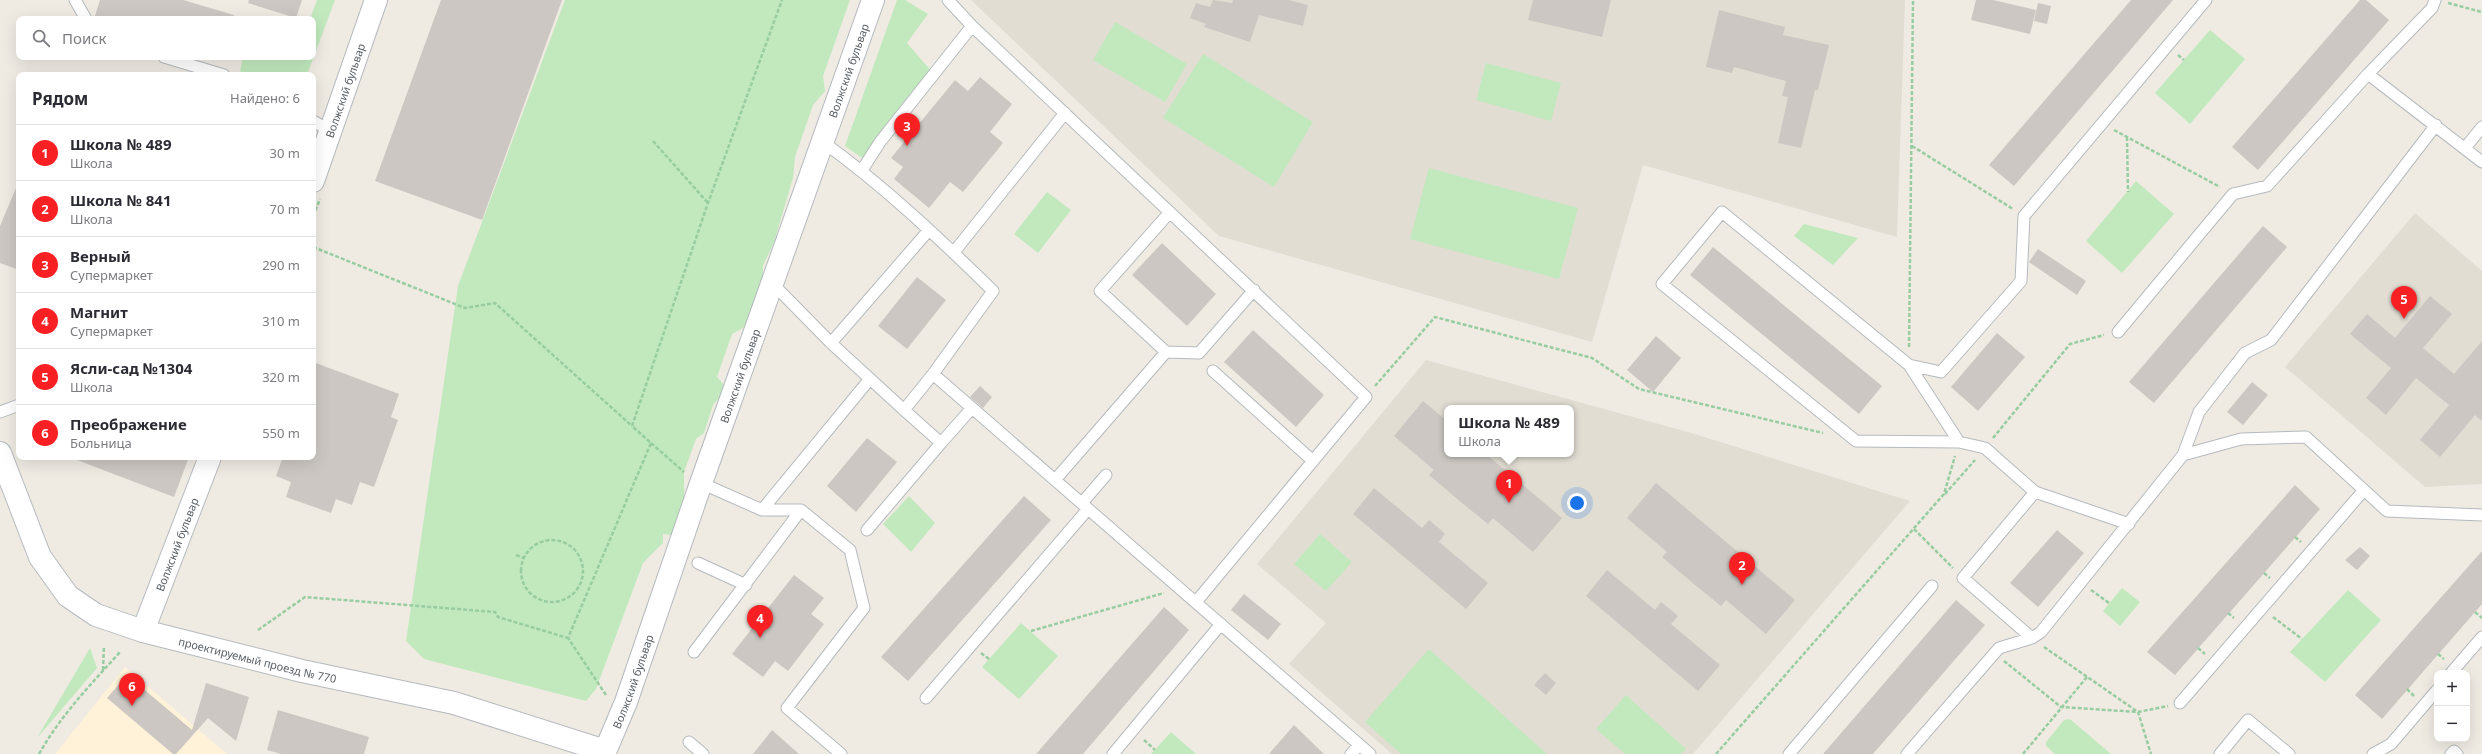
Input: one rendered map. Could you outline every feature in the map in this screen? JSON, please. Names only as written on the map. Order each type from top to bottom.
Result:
[{"type":"street","name":"Волжский бульвар","points":[[316,173],[332,132],[376,0]]},
{"type":"street","name":"Волжский бульвар","points":[[607,753],[626,702],[692,478],[772,283],[873,0]]},
{"type":"street","name":"проектируемый проезд № 770","points":[[0,454],[40,557],[68,596],[96,615],[144,631],[302,671],[454,703],[607,753]]},
{"type":"street","name":"Волжский бульвар","points":[[144,631],[209,460]]},
{"type":"lane","points":[[75,0],[84,16]]},
{"type":"lane","points":[[948,0],[972,26],[1366,397],[1196,602]]},
{"type":"lane","points":[[1909,365],[1941,372],[2021,281],[2024,216],[2206,0]]},
{"type":"lane","points":[[2118,332],[2233,194],[2267,186],[2368,74],[2440,1]]},
{"type":"lane","points":[[862,170],[880,142],[972,26]]},
{"type":"lane","points":[[174,60],[214,72]]},
{"type":"lane","points":[[2368,74],[2482,162]]},
{"type":"lane","points":[[954,252],[1065,113]]},
{"type":"lane","points":[[316,123],[332,132]]},
{"type":"lane","points":[[1908,754],[1999,648],[2032,638],[2041,632],[2183,455],[2199,412],[2245,353],[2271,340],[2436,125]]},
{"type":"lane","points":[[2465,148],[2482,127]]},
{"type":"lane","points":[[823,142],[862,170],[954,252],[993,291],[933,374],[904,410]]},
{"type":"lane","points":[[1170,212],[1100,290],[1166,352],[1199,352],[1254,290]]},
{"type":"lane","points":[[1959,442],[1909,365],[1722,212],[1662,284],[1856,441],[1959,442],[1985,448],[2035,492],[2129,524]]},
{"type":"lane","points":[[831,343],[929,230]]},
{"type":"lane","points":[[772,283],[869,380],[941,443]]},
{"type":"lane","points":[[1055,480],[1166,352]]},
{"type":"lane","points":[[1213,371],[1313,461]]},
{"type":"lane","points":[[933,374],[1370,754]]},
{"type":"lane","points":[[762,510],[869,380]]},
{"type":"lane","points":[[0,412],[16,407]]},
{"type":"lane","points":[[867,530],[972,408]]},
{"type":"lane","points":[[2183,455],[2241,439],[2306,438],[2387,511],[2482,515]]},
{"type":"lane","points":[[926,698],[1085,506],[1106,475]]},
{"type":"lane","points":[[692,478],[762,510],[801,510],[850,550],[864,608],[787,708],[841,754]]},
{"type":"lane","points":[[2180,704],[2364,490]]},
{"type":"lane","points":[[2032,638],[1963,578],[2035,492]]},
{"type":"lane","points":[[694,652],[746,585],[801,510]]},
{"type":"lane","points":[[698,563],[746,585]]},
{"type":"lane","points":[[1789,754],[1932,586]]},
{"type":"lane","points":[[1113,754],[1221,624]]},
{"type":"lane","points":[[2454,670],[2482,637]]},
{"type":"lane","points":[[2373,754],[2391,744],[2434,694]]},
{"type":"lane","points":[[2220,754],[2248,720],[2289,754]]},
{"type":"lane","points":[[689,742],[703,754]]},
{"type":"lane","points":[[1351,754],[1359,745]]},
{"type":"lane","points":[[2451,754],[2454,751],[2457,754]]},
{"type":"path","points":[[632,426],[708,203],[782,0]]},
{"type":"path","points":[[1909,365],[1912,0]]},
{"type":"path","points":[[2440,1],[2482,12]]},
{"type":"path","points":[[2102,123],[2233,194]]},
{"type":"path","points":[[2127,137],[2128,192]]},
{"type":"path","points":[[653,141],[708,203]]},
{"type":"path","points":[[1911,146],[2024,216]]},
{"type":"path","points":[[316,248],[465,308],[495,303],[651,444],[692,478]]},
{"type":"path","points":[[1366,397],[1435,317],[1592,358],[1639,389],[1825,434]]},
{"type":"path","points":[[1716,754],[1985,448],[2070,344],[2118,332]]},
{"type":"path","points":[[1944,494],[1959,442]]},
{"type":"path","points":[[568,638],[587,588],[651,444]]},
{"type":"path","points":[[1914,529],[1963,578]]},
{"type":"path","points":[[554,540],[566,543],[575,550],[582,561],[584,573],[580,585],[573,595],[562,601],[550,603],[538,600],[528,592],[522,582],[520,570],[524,558],[531,548],[541,541],[554,540]]},
{"type":"path","points":[[516,555],[524,558]]},
{"type":"path","points":[[2081,583],[2109,603]]},
{"type":"path","points":[[580,585],[587,588]]},
{"type":"path","points":[[1031,631],[1180,588]]},
{"type":"path","points":[[258,630],[305,597],[495,612],[498,617],[568,638],[606,695]]},
{"type":"path","points":[[2475,612],[2482,618]]},
{"type":"path","points":[[2268,613],[2302,640]]},
{"type":"path","points":[[2032,638],[2138,712],[2151,754]]},
{"type":"path","points":[[103,671],[104,646]]},
{"type":"path","points":[[39,754],[71,706],[120,651]]},
{"type":"path","points":[[1994,654],[2061,707],[2138,712],[2180,704]]},
{"type":"path","points":[[2023,754],[2087,677]]},
{"type":"shaded area","points":[[971,0],[1905,0],[1897,237],[1643,165],[1592,342],[1219,236]]},
{"type":"shaded area","points":[[2415,213],[2482,271],[2482,484],[2425,487],[2285,367]]},
{"type":"shaded area","points":[[1426,360],[1688,432],[1910,501],[1693,754],[1392,754],[1289,664],[1326,623],[1257,564]]},
{"type":"shaded area","points":[[125,667],[227,754],[55,754]]},
{"type":"green space","points":[[317,0],[335,0],[316,51],[316,16],[311,16]]},
{"type":"green space","points":[[565,0],[850,0],[823,76],[825,91],[813,105],[795,157],[793,178],[774,242],[763,266],[763,290],[743,328],[732,334],[717,377],[727,388],[713,405],[704,433],[696,439],[684,472],[684,508],[671,535],[663,534],[663,543],[643,563],[596,689],[586,701],[424,659],[406,641],[458,286]]},
{"type":"green space","points":[[897,0],[905,0],[928,14],[907,43],[934,74],[868,162],[845,146]]},
{"type":"green space","points":[[1115,22],[1187,64],[1165,102],[1093,60]]},
{"type":"green space","points":[[2210,30],[2245,59],[2190,124],[2155,93]]},
{"type":"green space","points":[[1203,54],[1313,122],[1274,187],[1163,118]]},
{"type":"green space","points":[[242,60],[313,60],[308,72],[240,71]]},
{"type":"green space","points":[[1486,63],[1561,83],[1551,121],[1476,100]]},
{"type":"green space","points":[[1429,168],[1578,208],[1559,279],[1410,239]]},
{"type":"green space","points":[[2136,181],[2174,214],[2122,273],[2086,241]]},
{"type":"green space","points":[[1047,192],[1071,210],[1038,253],[1014,234]]},
{"type":"green space","points":[[1804,224],[1858,238],[1833,265],[1794,236]]},
{"type":"green space","points":[[909,496],[935,523],[911,552],[883,524]]},
{"type":"green space","points":[[1320,534],[1352,562],[1326,591],[1294,564]]},
{"type":"green space","points":[[2122,588],[2140,602],[2120,626],[2103,611]]},
{"type":"green space","points":[[2348,590],[2381,620],[2325,682],[2290,652]]},
{"type":"green space","points":[[1021,623],[1058,656],[1019,699],[982,667]]},
{"type":"green space","points":[[90,648],[97,668],[37,738]]},
{"type":"green space","points":[[1429,649],[1546,754],[1401,754],[1365,722]]},
{"type":"green space","points":[[1626,695],[1686,749],[1681,754],[1625,754],[1596,729]]},
{"type":"green space","points":[[2068,719],[2111,754],[2055,754],[2046,746],[2046,742],[2064,720]]},
{"type":"green space","points":[[1171,732],[1196,754],[1151,754]]},
{"type":"building","points":[[100,0],[183,0],[234,15],[234,16],[95,16]]},
{"type":"building","points":[[249,0],[302,0],[297,16],[290,16],[248,3]]},
{"type":"building","points":[[441,0],[562,0],[482,220],[375,181]]},
{"type":"building","points":[[1213,0],[1232,3],[1233,0],[1289,0],[1308,5],[1303,26],[1259,15],[1250,42],[1204,27],[1206,24],[1190,18],[1196,3],[1210,7]]},
{"type":"building","points":[[1533,0],[1611,0],[1602,37],[1528,20]]},
{"type":"building","points":[[1976,0],[1993,0],[2036,10],[2030,34],[1971,20]]},
{"type":"building","points":[[2131,0],[2173,0],[2014,186],[1989,165]]},
{"type":"building","points":[[2360,0],[2366,0],[2389,20],[2258,170],[2232,147]]},
{"type":"building","points":[[2038,3],[2051,6],[2047,24],[2034,21]]},
{"type":"building","points":[[1719,10],[1785,27],[1783,35],[1829,45],[1818,90],[1815,90],[1801,148],[1778,143],[1788,97],[1782,96],[1786,81],[1734,67],[1732,73],[1706,67]]},
{"type":"building","points":[[980,77],[1012,104],[990,132],[1003,143],[963,192],[950,182],[929,208],[894,179],[903,167],[891,158],[955,80],[968,91]]},
{"type":"building","points":[[16,188],[16,269],[0,263],[0,226]]},
{"type":"building","points":[[2263,226],[2287,247],[2154,403],[2129,382]]},
{"type":"building","points":[[1162,243],[1216,294],[1187,326],[1132,275]]},
{"type":"building","points":[[1713,247],[1882,386],[1859,414],[1690,275]]},
{"type":"building","points":[[2038,249],[2086,281],[2077,295],[2029,262]]},
{"type":"building","points":[[917,277],[946,300],[907,349],[878,326]]},
{"type":"building","points":[[2430,296],[2452,314],[2423,348],[2454,374],[2482,341],[2482,421],[2475,415],[2440,457],[2420,440],[2449,405],[2416,378],[2386,415],[2366,398],[2391,368],[2350,334],[2367,314],[2395,338]]},
{"type":"building","points":[[1253,330],[1324,395],[1296,427],[1224,362]]},
{"type":"building","points":[[1997,333],[2025,357],[1978,411],[1951,387]]},
{"type":"building","points":[[1656,336],[1681,358],[1653,392],[1627,370]]},
{"type":"building","points":[[316,363],[399,394],[391,417],[398,420],[374,487],[360,482],[352,505],[336,499],[331,513],[286,497],[291,482],[276,476],[282,460],[316,460]]},
{"type":"building","points":[[2252,382],[2268,395],[2243,425],[2227,412]]},
{"type":"building","points":[[980,386],[992,397],[983,408],[970,397]]},
{"type":"building","points":[[1423,401],[1444,418],[1444,457],[1490,457],[1562,518],[1533,552],[1493,518],[1488,524],[1462,503],[1429,475],[1434,470],[1394,436]]},
{"type":"building","points":[[867,438],[897,462],[856,512],[827,486]]},
{"type":"building","points":[[77,460],[188,460],[174,497]]},
{"type":"building","points":[[1656,483],[1795,600],[1766,634],[1726,600],[1721,606],[1695,585],[1662,557],[1667,552],[1627,518]]},
{"type":"building","points":[[2295,485],[2320,509],[2175,675],[2147,652]]},
{"type":"building","points":[[1374,488],[1422,528],[1429,520],[1440,529],[1445,534],[1439,542],[1488,583],[1466,609],[1353,514]]},
{"type":"building","points":[[1024,496],[1051,520],[908,681],[881,657]]},
{"type":"building","points":[[2057,530],[2084,553],[2038,607],[2010,583]]},
{"type":"building","points":[[2360,547],[2370,556],[2357,570],[2345,560]]},
{"type":"building","points":[[2482,551],[2482,604],[2382,719],[2355,695]]},
{"type":"building","points":[[1607,570],[1655,610],[1661,602],[1678,616],[1671,624],[1720,665],[1698,691],[1586,596]]},
{"type":"building","points":[[794,575],[824,598],[811,614],[824,624],[788,671],[775,661],[763,677],[732,654]]},
{"type":"building","points":[[1244,594],[1281,624],[1268,640],[1231,610]]},
{"type":"building","points":[[1956,600],[1985,625],[1873,754],[1823,754]]},
{"type":"building","points":[[1164,607],[1189,630],[1083,754],[1036,754]]},
{"type":"building","points":[[1545,673],[1556,683],[1546,695],[1534,685]]},
{"type":"building","points":[[127,675],[192,730],[206,683],[249,697],[236,741],[208,718],[176,754],[173,754],[107,698]]},
{"type":"building","points":[[278,710],[369,737],[364,754],[281,754],[267,750]]},
{"type":"building","points":[[1294,725],[1324,754],[1269,754]]},
{"type":"building","points":[[772,730],[799,754],[753,754]]},
{"type":"place","name":"Верный","points":[[907,146]]},
{"type":"place","name":"Ясли-сад №1304","points":[[2404,319]]},
{"type":"place","name":"Школа № 489","points":[[1509,503]]},
{"type":"place","name":"Школа № 841","points":[[1742,585]]},
{"type":"place","name":"Магнит","points":[[760,638]]},
{"type":"place","name":"Преображение","points":[[132,706]]}]
